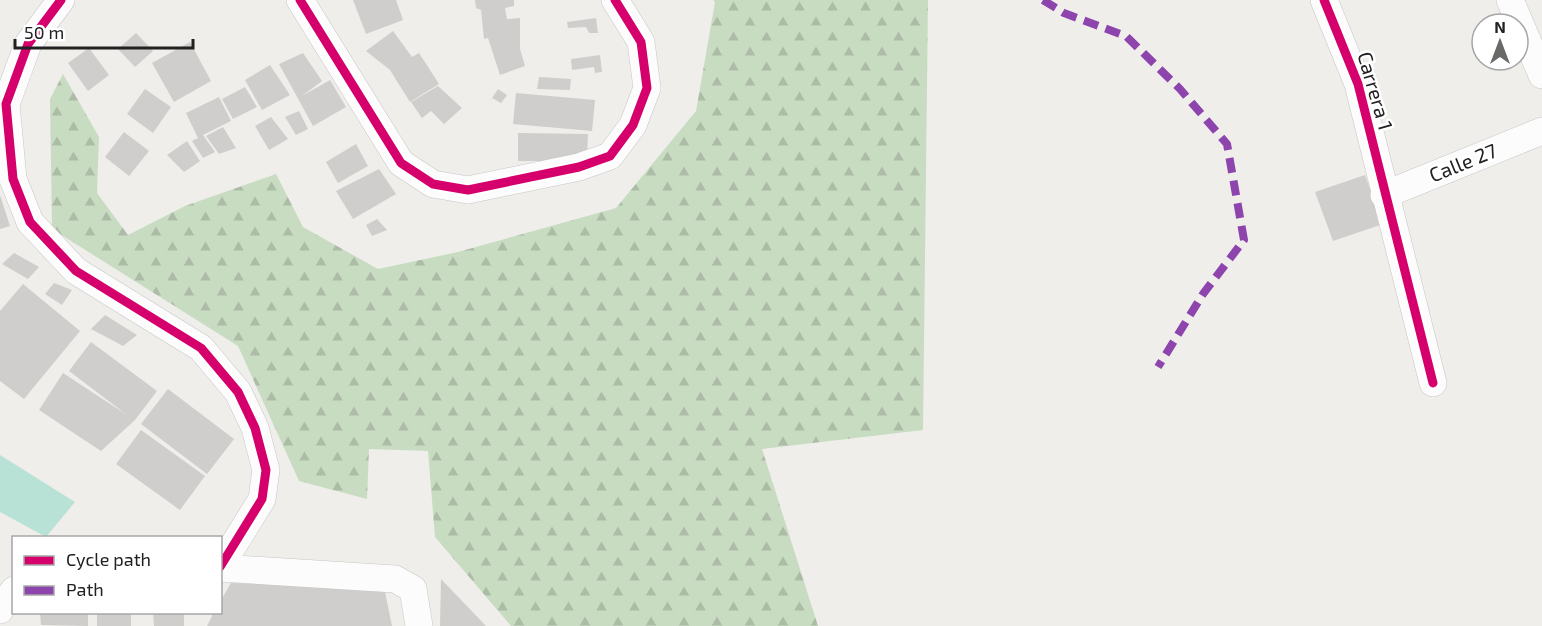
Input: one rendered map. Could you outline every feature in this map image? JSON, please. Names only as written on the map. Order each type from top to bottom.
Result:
[{"type":"street","points":[[61,0],[28,44],[6,104],[13,179],[30,222],[76,272],[201,348],[238,392],[255,428],[266,470],[262,499],[222,565]]},
{"type":"street","points":[[300,0],[401,163],[433,183],[468,190],[559,172],[610,156],[633,125],[647,88],[640,42],[615,0]]},
{"type":"street","name":"Carrera 1","points":[[1324,0],[1358,84],[1433,383]]},
{"type":"street","points":[[1510,0],[1542,75]]},
{"type":"street","name":"Calle 27","points":[[1384,195],[1542,131]]},
{"type":"street","points":[[222,568],[395,579],[413,589],[419,626]]},
{"type":"street","points":[[0,610],[12,593]]},
{"type":"green space","points":[[713,0],[928,0],[923,430],[762,449],[818,626],[511,626],[435,537],[428,451],[369,449],[367,499],[299,481],[238,346],[52,229],[50,99],[63,74],[99,137],[97,193],[128,235],[185,206],[276,174],[303,227],[378,269],[458,252],[616,208],[696,111],[715,2]]},
{"type":"green space","points":[[0,455],[75,502],[47,536],[0,512]]},
{"type":"building","points":[[353,0],[396,0],[403,20],[366,34]]},
{"type":"building","points":[[475,0],[514,0],[514,6],[505,8],[507,19],[520,18],[520,49],[525,66],[500,75],[488,38],[484,39],[481,10],[476,8]]},
{"type":"building","points":[[596,18],[598,33],[589,33],[586,27],[568,28],[567,22]]},
{"type":"building","points":[[393,31],[412,57],[419,53],[439,84],[410,102],[390,70],[366,51]]},
{"type":"building","points":[[136,33],[153,51],[135,67],[118,49]]},
{"type":"building","points":[[190,42],[211,81],[174,102],[152,63]]},
{"type":"building","points":[[89,48],[109,75],[88,91],[68,63]]},
{"type":"building","points":[[303,53],[322,81],[302,96],[330,80],[346,107],[313,126],[279,64]]},
{"type":"building","points":[[600,55],[602,72],[595,73],[594,67],[572,70],[571,59]]},
{"type":"building","points":[[270,65],[290,95],[262,110],[245,80]]},
{"type":"building","points":[[539,77],[571,79],[570,90],[537,89]]},
{"type":"building","points":[[438,86],[462,108],[444,124],[431,111],[422,118],[411,102]]},
{"type":"building","points":[[245,87],[257,107],[233,119],[222,99]]},
{"type":"building","points":[[145,89],[171,107],[153,133],[127,114]]},
{"type":"building","points":[[498,89],[507,95],[501,103],[492,98]]},
{"type":"building","points":[[516,93],[595,100],[592,131],[513,124]]},
{"type":"building","points":[[219,97],[231,121],[203,135],[215,152],[203,158],[192,141],[198,138],[186,113]]},
{"type":"building","points":[[299,111],[308,129],[296,135],[285,117]]},
{"type":"building","points":[[271,117],[288,139],[269,150],[255,126]]},
{"type":"building","points":[[223,127],[236,148],[219,154],[206,136]]},
{"type":"building","points":[[124,132],[149,151],[129,176],[105,157]]},
{"type":"building","points":[[518,133],[588,134],[587,161],[518,161]]},
{"type":"building","points":[[187,141],[200,161],[184,172],[167,155]]},
{"type":"building","points":[[356,144],[368,166],[338,183],[326,162]]},
{"type":"building","points":[[379,169],[396,194],[353,219],[336,191]]},
{"type":"building","points":[[1365,175],[1383,224],[1333,241],[1315,192]]},
{"type":"building","points":[[0,195],[10,226],[0,229]]},
{"type":"building","points":[[377,219],[387,230],[372,236],[366,225]]},
{"type":"building","points":[[14,253],[39,267],[28,279],[2,264]]},
{"type":"building","points":[[54,283],[72,290],[62,305],[45,294]]},
{"type":"building","points":[[23,284],[80,331],[24,399],[0,381],[0,311]]},
{"type":"building","points":[[105,315],[137,335],[123,346],[91,329]]},
{"type":"building","points":[[91,342],[157,391],[135,420],[101,451],[39,410],[63,373],[127,415],[69,371]]},
{"type":"building","points":[[168,389],[234,439],[207,474],[141,424]]},
{"type":"building","points":[[141,430],[205,476],[180,510],[116,464]]},
{"type":"building","points":[[441,579],[486,626],[440,626]]},
{"type":"building","points":[[231,583],[384,587],[392,626],[207,626],[213,614],[222,614],[222,599]]},
{"type":"building","points":[[40,614],[88,614],[88,626],[41,625]]},
{"type":"building","points":[[97,614],[131,614],[131,626],[97,626]]},
{"type":"building","points":[[153,614],[184,614],[184,626],[154,626]]},
{"type":"marked path","points":[[1043,0],[1064,13],[1126,36],[1180,89],[1227,144],[1244,240],[1203,294],[1158,367]]},
{"type":"cycle path","points":[[61,0],[28,44],[6,104],[13,179],[30,222],[76,271],[201,348],[238,392],[255,428],[266,470],[262,499],[222,564]]},
{"type":"cycle path","points":[[300,0],[401,163],[433,184],[468,190],[579,167],[610,156],[633,125],[647,88],[641,42],[615,0]]},
{"type":"cycle path","points":[[1324,0],[1358,84],[1433,383]]}]
